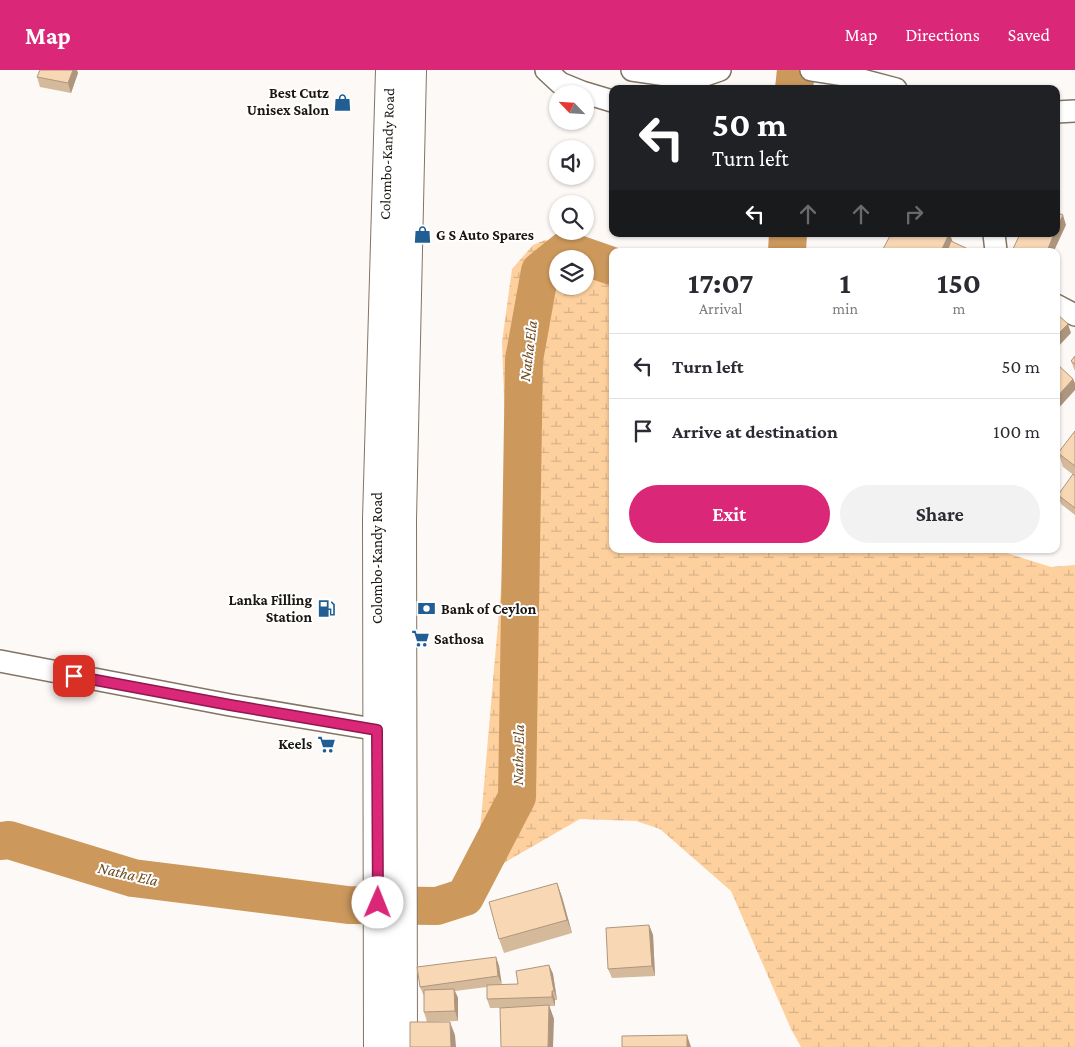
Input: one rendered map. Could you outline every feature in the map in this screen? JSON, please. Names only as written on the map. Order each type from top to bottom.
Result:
[{"type":"highway","name":"Colombo-Kandy Road","points":[[378,1047],[390,940],[392,868],[390,732],[377,520],[390,70]]},
{"type":"highway","name":"Colombo-Kandy Road","points":[[390,732],[402,520],[412,70]]},
{"type":"highway","name":"Colombo-Kandy Road","points":[[390,940],[403,1047]]},
{"type":"street","points":[[546,70],[560,83],[582,92],[609,99]]},
{"type":"street","points":[[632,70],[694,79],[720,70]]},
{"type":"street","points":[[811,70],[843,75],[881,85]]},
{"type":"street","points":[[1060,112],[1075,111]]},
{"type":"street","points":[[1060,307],[1075,316]]},
{"type":"street","points":[[0,661],[230,705],[390,732]]},
{"type":"green space","points":[[545,240],[593,250],[549,250],[549,295],[594,295],[594,250],[609,253],[609,553],[1007,553],[1051,567],[1075,565],[1075,1047],[801,1047],[791,1029],[731,891],[660,829],[636,821],[580,819],[502,864],[483,848],[480,831],[508,508],[502,342],[512,269],[533,245]]},
{"type":"building","points":[[40,70],[73,70],[68,83],[37,77]]},
{"type":"building","points":[[889,237],[948,237],[942,248],[884,248]]},
{"type":"building","points":[[1019,237],[1053,237],[1048,248],[1013,248]]},
{"type":"building","points":[[951,241],[966,248],[948,248]]},
{"type":"building","points":[[1060,317],[1068,324],[1060,332]]},
{"type":"building","points":[[1075,356],[1075,364],[1071,361]]},
{"type":"building","points":[[1060,367],[1073,379],[1060,394]]},
{"type":"building","points":[[1075,431],[1075,466],[1060,455],[1060,450]]},
{"type":"building","points":[[1073,474],[1075,476],[1075,508],[1060,497],[1060,492]]},
{"type":"building","points":[[557,883],[567,920],[499,939],[489,902]]},
{"type":"building","points":[[649,925],[652,966],[608,969],[606,928]]},
{"type":"building","points":[[496,957],[498,976],[420,987],[417,967]]},
{"type":"building","points":[[549,965],[554,991],[552,991],[552,997],[487,999],[487,985],[518,984],[516,971]]},
{"type":"building","points":[[454,989],[455,1011],[424,1012],[424,990]]},
{"type":"building","points":[[549,1005],[548,1047],[501,1047],[500,1008]]},
{"type":"building","points":[[410,1022],[450,1022],[451,1047],[410,1047]]},
{"type":"building","points":[[687,1035],[687,1047],[622,1047],[622,1036]]},
{"type":"waterway","name":"Natha Ela","points":[[794,85],[796,70]]},
{"type":"waterway","name":"Natha Ela","points":[[787,248],[788,237]]},
{"type":"waterway","name":"Natha Ela","points":[[0,841],[9,840],[133,878],[348,905],[437,906],[465,897],[517,797],[524,360],[540,271],[566,250],[609,265]]},
{"type":"place","name":"Best Cutz Unisex Salon","points":[[343,102]]},
{"type":"place","name":"G S Auto Spares","points":[[422,235]]},
{"type":"place","name":"Lanka Filling Station","points":[[326,609]]},
{"type":"place","name":"Bank of Ceylon","points":[[427,609]]},
{"type":"place","name":"Sathosa","points":[[420,639]]},
{"type":"place","name":"Keels","points":[[326,744]]},
{"type":"route","points":[[74,676],[377,730],[378,903]]}]
